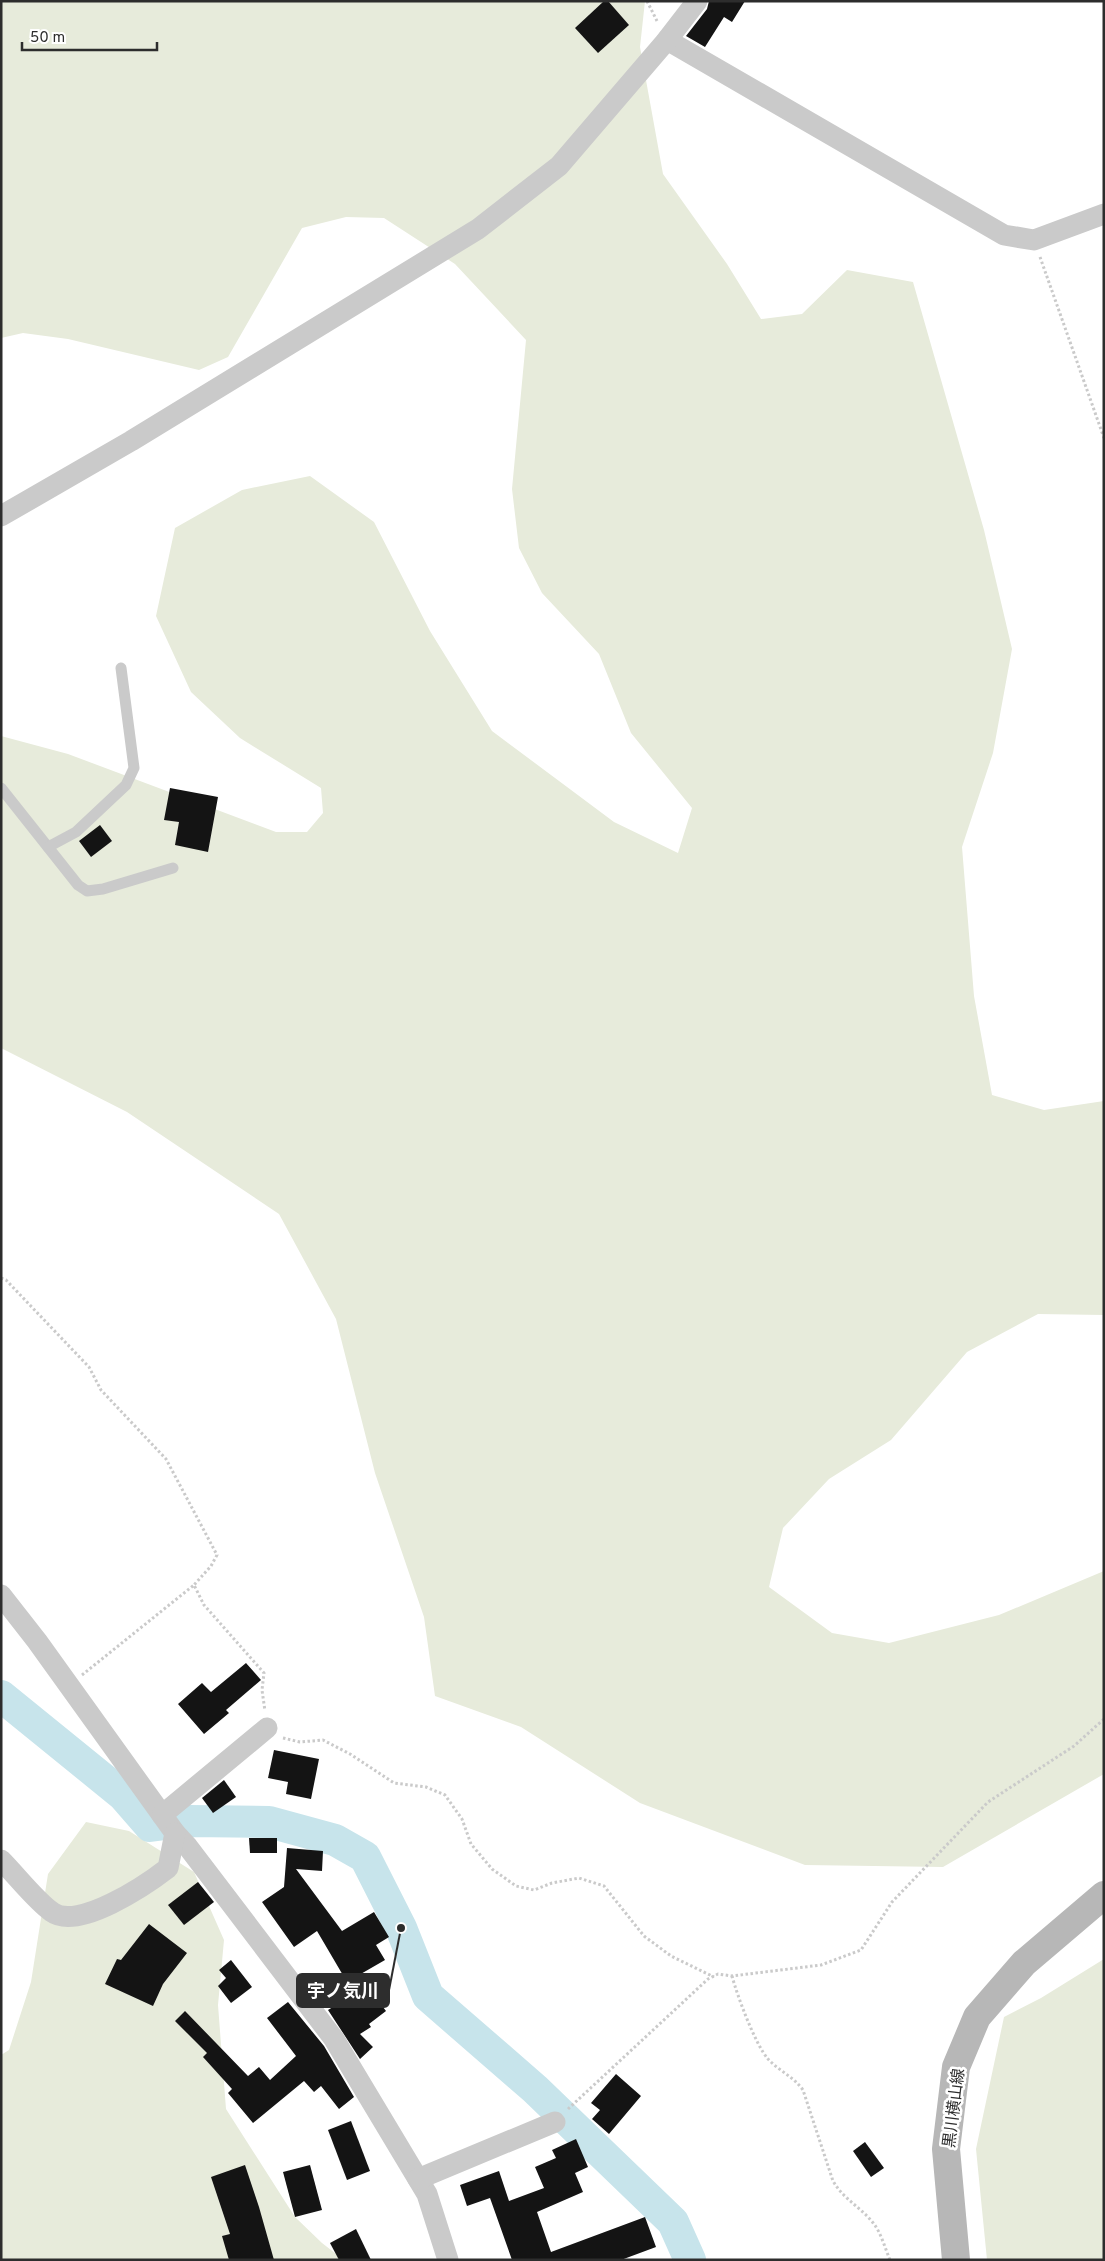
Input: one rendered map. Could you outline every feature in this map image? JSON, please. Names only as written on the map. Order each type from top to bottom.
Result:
[{"type":"main road","name":"黒川横山線","points":[[956,2260],[946,2149],[956,2067],[977,2017],[1024,1962],[1104,1895]]},
{"type":"street","points":[[1,516],[131,441],[478,228],[559,166],[667,40],[696,1]]},
{"type":"street","points":[[667,40],[1004,234],[1034,240],[1104,214]]},
{"type":"street","points":[[1,1596],[69,1686],[175,1833],[210,1875],[334,2039],[427,2194],[448,2260]]},
{"type":"street","points":[[162,1815],[267,1728]]},
{"type":"street","points":[[1,1860],[53,1913],[78,1917],[111,1904],[168,1868],[175,1833]]},
{"type":"street","points":[[418,2180],[555,2122]]},
{"type":"lane","points":[[48,847],[76,832],[126,786],[134,768],[121,668]]},
{"type":"lane","points":[[1,788],[78,885],[87,890],[103,889],[174,868]]},
{"type":"path","points":[[1034,240],[1104,438]]},
{"type":"path","points":[[1,1278],[6,1280],[89,1367],[101,1390],[166,1460],[217,1555],[211,1566],[194,1586],[69,1686]]},
{"type":"path","points":[[194,1586],[204,1605],[264,1672],[262,1690],[267,1728],[276,1736],[300,1742],[323,1740],[350,1754],[394,1783],[426,1788],[445,1795],[462,1819],[471,1844],[492,1870],[516,1886],[534,1890],[552,1883],[579,1878],[604,1886],[644,1936],[671,1956],[714,1977]]},
{"type":"path","points":[[570,2107],[708,1979],[718,1974],[732,1976],[821,1965],[861,1950],[892,1902],[988,1802],[1074,1746],[1104,1719]]},
{"type":"path","points":[[732,1976],[751,2024],[768,2058],[798,2083],[803,2090],[833,2181],[841,2194],[864,2212],[875,2225],[890,2260]]},
{"type":"green space","points":[[1,1],[645,1],[640,47],[663,174],[727,264],[761,319],[802,314],[847,270],[913,282],[984,530],[1012,649],[993,753],[962,847],[974,996],[992,1095],[1044,1110],[1104,1101],[1104,1315],[1038,1314],[967,1352],[891,1440],[829,1479],[783,1528],[769,1587],[832,1633],[889,1643],[999,1615],[1104,1571],[1104,1774],[943,1867],[805,1865],[640,1803],[521,1727],[435,1696],[424,1617],[375,1473],[336,1319],[279,1214],[127,1112],[1,1048],[1,736],[68,754],[276,832],[307,832],[323,813],[321,788],[240,738],[191,692],[156,616],[175,528],[242,490],[310,476],[374,522],[430,631],[492,731],[614,822],[678,853],[692,808],[631,733],[599,654],[542,593],[519,548],[512,489],[526,340],[455,264],[384,218],[346,217],[302,228],[228,357],[199,370],[68,339],[23,333],[1,338]]},
{"type":"green space","points":[[86,1822],[129,1831],[194,1872],[224,1940],[218,2005],[226,2109],[295,2217],[322,2243],[344,2260],[1,2260],[1,2055],[9,2050],[31,1982],[48,1874]]},
{"type":"green space","points":[[1104,1959],[1104,2260],[987,2260],[976,2149],[1004,2017],[1041,1998]]},
{"type":"building","points":[[604,1],[608,1],[629,25],[598,53],[575,28]]},
{"type":"building","points":[[709,1],[745,1],[732,22],[724,17],[705,47],[686,36],[707,9]]},
{"type":"building","points":[[170,788],[218,797],[208,852],[175,845],[179,822],[164,820]]},
{"type":"building","points":[[100,825],[112,841],[91,857],[79,841]]},
{"type":"building","points":[[246,1663],[261,1680],[226,1710],[229,1713],[204,1734],[178,1704],[202,1683],[211,1692]]},
{"type":"building","points":[[274,1750],[319,1759],[311,1799],[286,1794],[288,1782],[268,1778]]},
{"type":"building","points":[[224,1780],[236,1797],[213,1813],[202,1798]]},
{"type":"building","points":[[249,1838],[277,1838],[277,1853],[250,1853]]},
{"type":"building","points":[[287,1848],[323,1851],[322,1871],[296,1869],[342,1931],[374,1912],[389,1937],[376,1945],[385,1960],[359,1975],[386,2011],[369,2024],[371,2027],[360,2034],[373,2047],[360,2059],[328,2010],[354,1994],[317,1931],[294,1947],[262,1902],[284,1887]]},
{"type":"building","points":[[198,1882],[214,1902],[184,1925],[168,1905]]},
{"type":"building","points":[[149,1924],[187,1953],[163,1984],[153,2006],[105,1984],[117,1959],[121,1960]]},
{"type":"building","points":[[231,1960],[252,1987],[231,2003],[218,1986],[226,1978],[219,1970]]},
{"type":"building","points":[[288,2002],[324,2046],[354,2097],[339,2109],[321,2086],[314,2092],[304,2081],[253,2123],[228,2093],[232,2089],[203,2057],[207,2053],[175,2021],[185,2011],[248,2076],[259,2067],[270,2080],[296,2056],[267,2018]]},
{"type":"building","points":[[616,2074],[641,2096],[609,2134],[592,2119],[600,2110],[591,2103]]},
{"type":"building","points":[[351,2121],[370,2171],[347,2180],[328,2130]]},
{"type":"building","points":[[576,2139],[588,2167],[575,2173],[583,2192],[537,2212],[551,2252],[645,2217],[656,2247],[621,2260],[512,2260],[490,2198],[467,2206],[460,2185],[499,2171],[509,2201],[544,2188],[535,2167],[556,2158],[552,2150]]},
{"type":"building","points":[[865,2142],[884,2168],[871,2177],[853,2151]]},
{"type":"building","points":[[245,2165],[274,2260],[229,2260],[222,2236],[230,2234],[211,2177]]},
{"type":"building","points":[[310,2165],[322,2210],[295,2217],[283,2172]]},
{"type":"building","points":[[356,2229],[371,2260],[339,2260],[330,2243]]},
{"type":"waterway","points":[[1,1696],[123,1795],[150,1826],[189,1821],[269,1822],[335,1840],[365,1857],[401,1928],[428,1996],[535,2089],[673,2222],[690,2260]]},
{"type":"place","name":"宇ノ気川","points":[[401,1928]]}]
